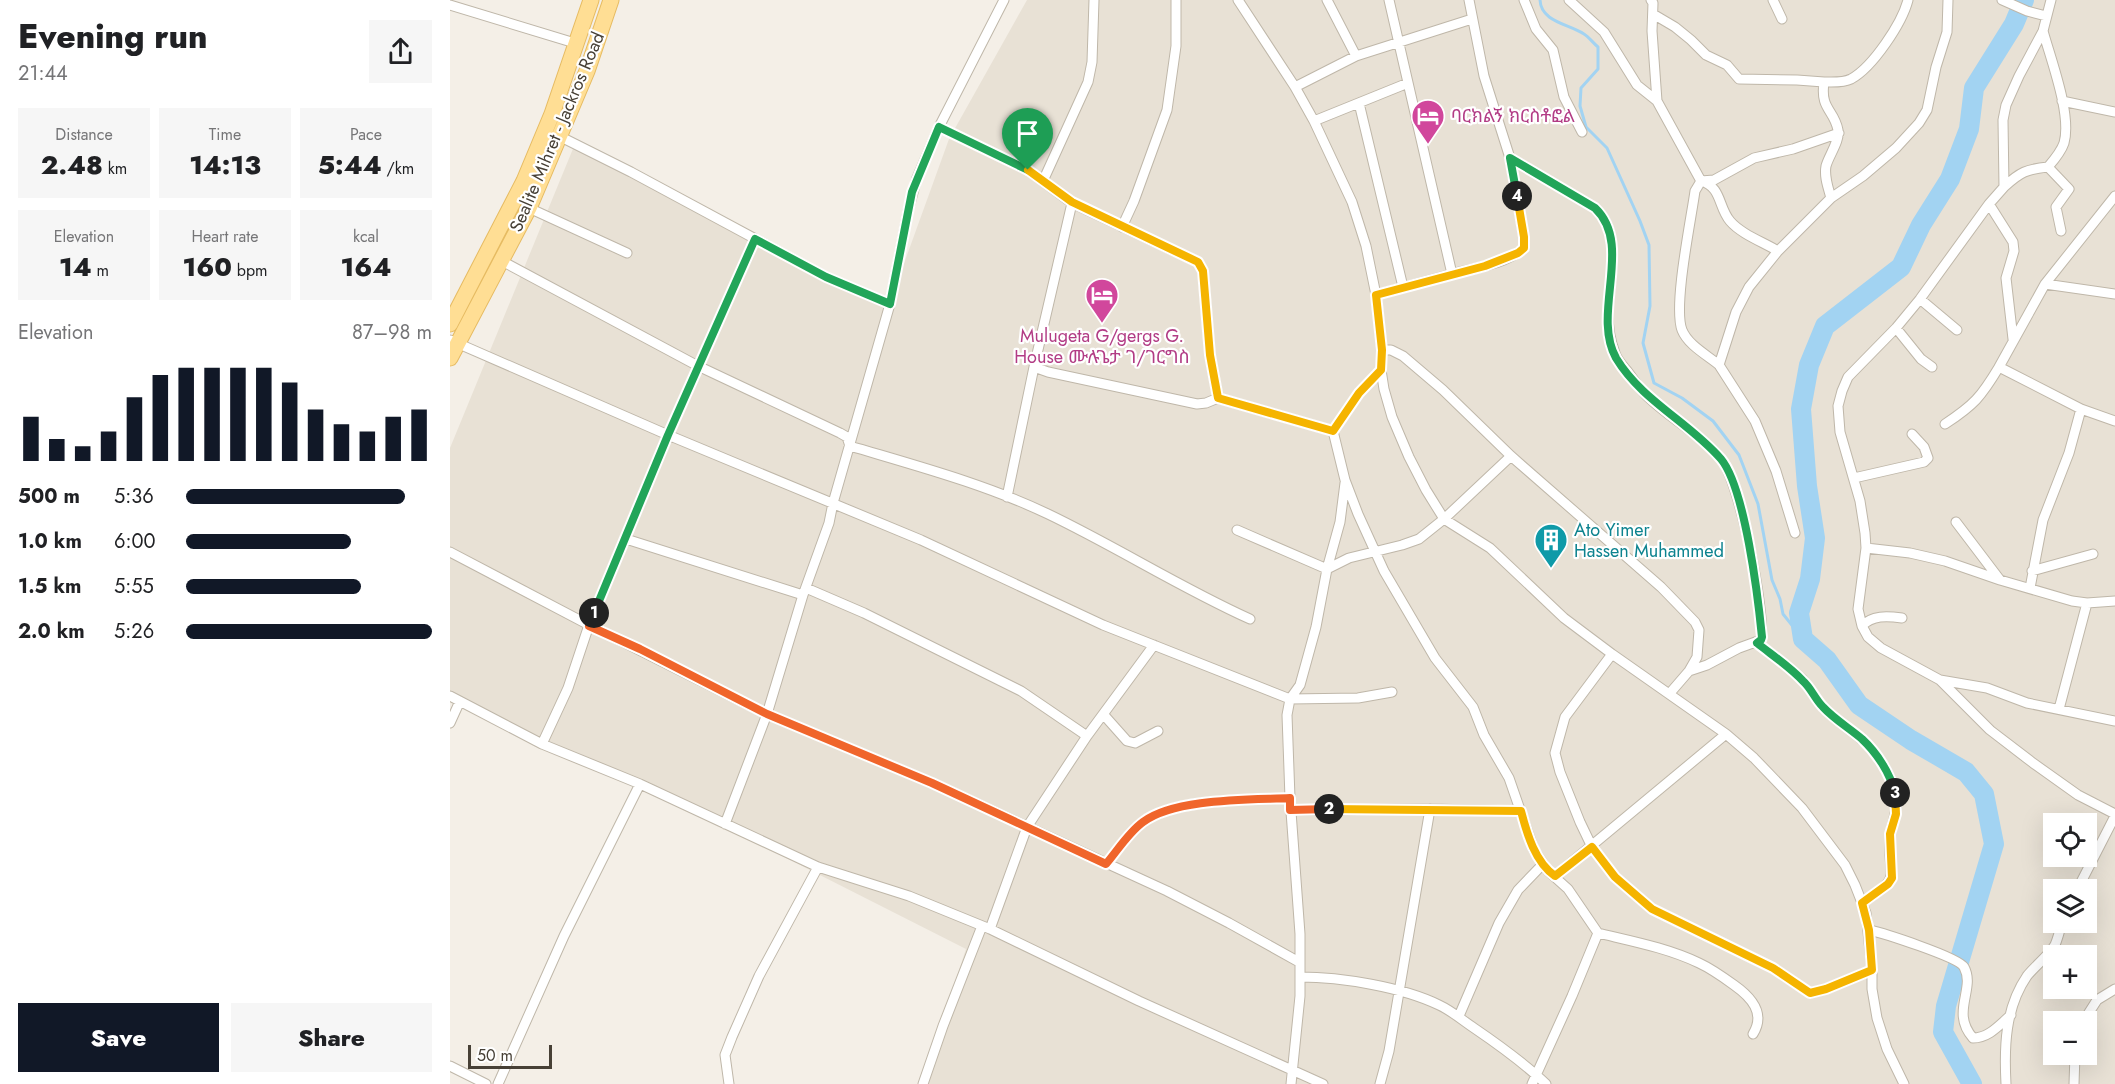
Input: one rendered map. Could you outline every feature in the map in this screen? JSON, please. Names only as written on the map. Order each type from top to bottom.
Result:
[{"type":"main road","points":[[450,324],[524,181],[578,44],[591,0]]},
{"type":"main road","name":"Sealite Mihret - Jackros Road","points":[[450,358],[454,341],[528,208],[587,71],[611,0]]},
{"type":"street","points":[[725,824],[767,714],[805,591],[829,523],[890,304],[912,192],[939,127],[1004,0]]},
{"type":"street","points":[[1043,182],[1088,82],[1092,62],[1095,0]]},
{"type":"street","points":[[1122,227],[1134,201],[1167,110],[1176,46],[1176,0]]},
{"type":"street","points":[[1238,0],[1295,87],[1314,121],[1352,202],[1366,246],[1376,295],[1382,350],[1381,370],[1392,417],[1409,457],[1444,519],[1490,548],[1564,618],[1726,734],[1754,758],[1802,808],[1845,865],[1862,903],[1869,930],[1872,989],[1877,1018],[1887,1049],[1904,1084]]},
{"type":"street","points":[[1327,0],[1356,56]]},
{"type":"street","points":[[1389,0],[1452,274]]},
{"type":"street","points":[[1376,295],[1485,266],[1518,253],[1524,248],[1510,158],[1484,76],[1469,0]]},
{"type":"street","points":[[1524,0],[1536,29],[1553,50],[1564,97],[1582,132]]},
{"type":"street","points":[[1569,0],[1604,32],[1637,85],[1657,101],[1701,181],[1712,185],[1720,197],[1724,214],[1733,224],[1778,251]]},
{"type":"street","points":[[1657,101],[1652,2],[1664,0]]},
{"type":"street","points":[[1773,0],[1782,19]]},
{"type":"street","points":[[1653,14],[1691,40],[1706,55],[1726,65],[1739,79],[1845,81],[1856,76],[1887,42],[1900,21],[1908,0]]},
{"type":"street","points":[[1719,364],[1736,312],[1749,287],[1778,251],[1831,198],[1863,176],[1896,148],[1927,110],[1936,67],[1947,32],[1948,0]]},
{"type":"street","points":[[2002,0],[2046,16]]},
{"type":"street","points":[[2004,186],[2003,120],[2006,105],[2043,32],[2051,0]]},
{"type":"street","points":[[450,5],[578,44]]},
{"type":"street","points":[[1295,87],[1356,56],[1472,19]]},
{"type":"street","points":[[2043,32],[2062,101],[2066,130],[2064,145],[2048,167],[2018,174],[2004,186],[1920,299],[1896,328],[1848,377],[1838,406],[1840,432],[1863,518],[1866,548],[1858,609],[1862,626],[1868,637],[1881,648],[1940,680],[1990,730],[2032,763],[2078,795],[2115,815],[2083,879]]},
{"type":"street","points":[[1824,82],[1823,100],[1839,133],[1826,167],[1825,176],[1831,198]]},
{"type":"street","points":[[1314,121],[1408,83]]},
{"type":"street","points":[[2062,101],[2115,112]]},
{"type":"street","points":[[1359,103],[1403,287]]},
{"type":"street","points":[[939,127],[1028,170],[1072,202],[1198,262],[1203,271],[1210,355],[1218,398]]},
{"type":"street","points":[[1701,181],[1714,180],[1754,158],[1792,150],[1839,133]]},
{"type":"street","points":[[559,136],[826,277],[890,304]]},
{"type":"street","points":[[1510,158],[1595,208],[1601,214],[1608,227],[1612,247],[1608,316],[1610,338],[1616,357],[1647,396],[1722,460],[1730,474],[1755,576],[1762,637],[1757,643],[1740,648],[1689,671]]},
{"type":"street","points":[[2048,167],[2069,189],[2056,207],[2061,231]]},
{"type":"street","points":[[1701,181],[1695,191],[1685,258],[1680,319],[1682,330],[1690,341],[1719,364],[1755,422],[1776,471],[1795,533]]},
{"type":"street","points":[[1945,424],[1970,407],[1984,393],[2045,284],[2115,196]]},
{"type":"street","points":[[1007,497],[1072,202]]},
{"type":"street","points":[[1989,204],[2013,242],[2014,251],[2006,279],[2013,339]]},
{"type":"street","points":[[528,208],[627,253]]},
{"type":"street","points":[[542,744],[568,688],[589,626],[668,435],[755,239]]},
{"type":"street","points":[[500,260],[698,366],[840,433],[847,437],[850,446]]},
{"type":"street","points":[[2045,284],[2115,294]]},
{"type":"street","points":[[1920,299],[1957,330]]},
{"type":"street","points":[[1896,328],[1921,359],[1932,367]]},
{"type":"street","points":[[454,341],[668,435],[921,540],[1103,625],[1290,699],[1359,698],[1392,692]]},
{"type":"street","points":[[1382,350],[1391,350],[1402,356],[1443,390],[1511,456],[1661,587],[1695,622],[1699,630],[1697,657],[1689,671],[1670,693]]},
{"type":"street","points":[[1034,367],[1197,404],[1218,398],[1333,431]]},
{"type":"street","points":[[1999,367],[2081,409],[2115,421]]},
{"type":"street","points":[[1381,370],[1359,393],[1333,431],[1345,480],[1374,553],[1435,658],[1473,707],[1484,735],[1509,778],[1534,850],[1543,864],[1584,911],[1598,933],[1673,953],[1712,970],[1747,994],[1754,1004],[1758,1018],[1757,1028],[1753,1034]]},
{"type":"street","points":[[2030,588],[2043,520],[2069,453],[2081,409]]},
{"type":"street","points":[[1854,478],[1924,462],[1928,458],[1924,447],[1912,434]]},
{"type":"street","points":[[850,446],[960,478],[1048,514],[1208,600],[1250,619]]},
{"type":"street","points":[[1237,530],[1327,569],[1349,558],[1419,539],[1444,519],[1511,456]]},
{"type":"street","points":[[1290,1084],[1298,1022],[1300,976],[1287,715],[1290,699],[1300,685],[1316,627],[1327,569],[1340,522],[1345,480]]},
{"type":"street","points":[[1956,522],[2000,580]]},
{"type":"street","points":[[626,539],[805,591],[864,613],[1021,691],[1087,736]]},
{"type":"street","points":[[1866,548],[1946,561],[2072,601],[2087,603],[2115,601]]},
{"type":"street","points":[[450,552],[589,626],[640,649],[767,714],[911,774],[1167,891],[1299,962]]},
{"type":"street","points":[[2032,571],[2093,555]]},
{"type":"street","points":[[2059,710],[2087,603]]},
{"type":"street","points":[[1862,626],[1867,620],[1884,616],[1902,618]]},
{"type":"street","points":[[1757,643],[1805,682],[1822,706],[1862,739],[1878,757],[1894,788],[1896,814],[1890,834],[1892,878],[1888,884],[1862,903]]},
{"type":"street","points":[[923,1084],[943,1026],[1027,827],[1087,736],[1154,645]]},
{"type":"street","points":[[1612,654],[1565,717],[1555,753],[1560,772],[1592,847],[1615,877],[1652,909],[1773,968],[1810,993],[1826,989],[1872,970]]},
{"type":"street","points":[[1940,680],[1987,688],[2027,704],[2115,721]]},
{"type":"street","points":[[450,696],[542,744],[640,784],[818,867],[909,896],[986,928],[1139,1001],[1323,1084]]},
{"type":"street","points":[[450,723],[460,701]]},
{"type":"street","points":[[1103,714],[1127,741],[1132,743],[1158,731]]},
{"type":"street","points":[[1555,876],[1726,734]]},
{"type":"street","points":[[498,1084],[564,936],[640,784]]},
{"type":"street","points":[[1106,864],[1133,831],[1144,821],[1158,814],[1180,807],[1203,804],[1290,798]]},
{"type":"street","points":[[1380,1084],[1389,1051],[1430,809]]},
{"type":"street","points":[[1290,810],[1521,811]]},
{"type":"street","points":[[1459,1016],[1499,922],[1518,890],[1543,864]]},
{"type":"street","points":[[729,1084],[725,1055],[728,1046],[759,976],[818,867]]},
{"type":"street","points":[[1869,930],[1930,950],[1962,964],[1965,969],[1966,986],[1964,1023],[1973,1038],[1981,1038],[1989,1034],[2011,1015]]},
{"type":"street","points":[[1532,1084],[1598,933]]},
{"type":"street","points":[[2006,1084],[2005,1051],[2016,996],[2041,959],[2054,946],[2058,933]]},
{"type":"street","points":[[1300,976],[1340,980],[1399,992],[1438,1004],[1459,1016],[1546,1084]]},
{"type":"street","points":[[2090,1011],[2097,1000],[2115,989]]},
{"type":"street","points":[[2073,1084],[2074,1065]]},
{"type":"street","points":[[450,1066],[486,1084]]},
{"type":"shaded area","points":[[1027,0],[2115,0],[2115,1084],[921,1084],[966,949],[727,828],[450,694],[450,448],[577,139],[889,305],[949,139]]},
{"type":"waterway","points":[[1540,0],[1545,13],[1550,18],[1584,34],[1598,47],[1598,69],[1581,88],[1580,106],[1586,127],[1607,148],[1649,245],[1650,306],[1643,343],[1654,383],[1682,398],[1713,421],[1739,455],[1758,504],[1772,580],[1783,614],[1803,639]]},
{"type":"waterway","points":[[1972,1084],[1943,1032],[1946,1006],[1994,844],[1984,794],[1966,772],[1911,740],[1859,705],[1827,660],[1803,639],[1799,613],[1810,579],[1815,538],[1807,486],[1801,409],[1809,365],[1825,326],[1901,267],[1921,225],[1950,179],[1969,129],[1974,88],[2014,24],[2024,0]]},
{"type":"place","name":"ባርክልኝ ክርስቶፎል","points":[[1428,145]]},
{"type":"place","name":"Mulugeta G/gergs G. House ሙሉጌታ ገ/ገርግስ","points":[[1102,324]]},
{"type":"place","name":"Ato Yimer Hassen Muhammed","points":[[1551,569]]},
{"type":"route","points":[[939,127],[1028,170],[1072,202],[1198,262],[1203,271],[1210,355],[1218,398],[1333,431],[1359,393],[1381,370],[1382,350],[1376,295],[1485,266],[1518,253],[1524,248],[1510,158],[1595,208],[1608,227],[1612,247],[1608,316],[1610,338],[1616,357],[1647,396],[1691,431],[1722,460],[1730,474],[1740,506],[1755,576],[1762,637],[1757,643],[1805,682],[1822,706],[1862,739],[1878,757],[1894,788],[1896,814],[1890,834],[1889,849],[1892,878],[1880,891],[1862,903],[1869,930],[1872,970],[1826,989],[1810,993],[1773,968],[1652,909],[1615,877],[1592,847],[1555,876],[1548,871],[1534,850],[1524,826],[1521,811],[1290,810],[1290,798],[1203,804],[1180,807],[1144,821],[1106,864],[932,783],[767,714],[748,702],[589,626],[668,435],[755,239],[826,277],[890,304],[912,192],[939,127]]}]
